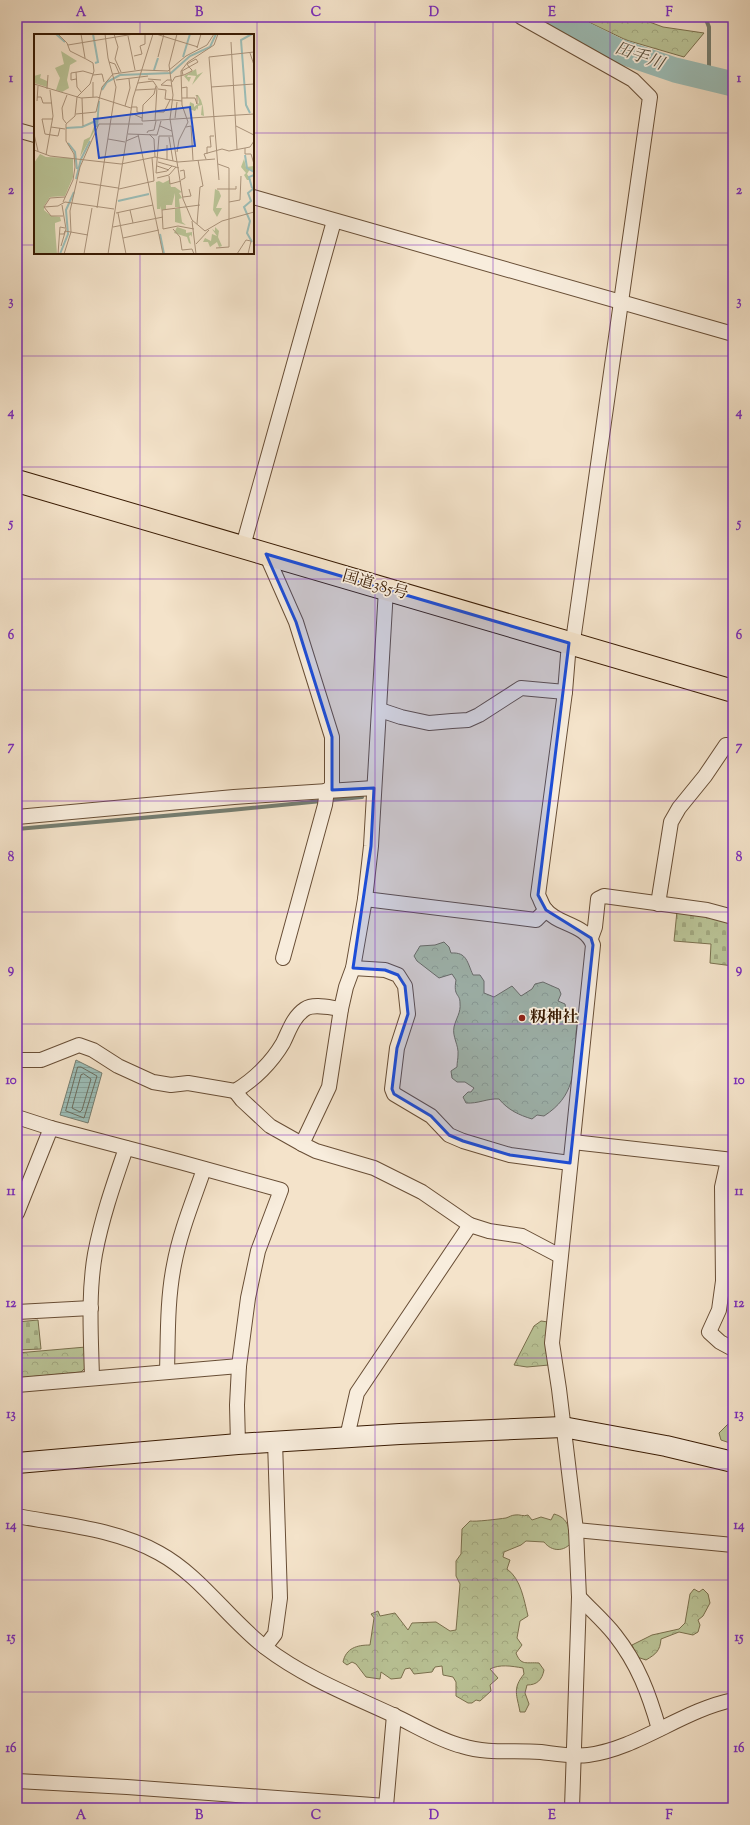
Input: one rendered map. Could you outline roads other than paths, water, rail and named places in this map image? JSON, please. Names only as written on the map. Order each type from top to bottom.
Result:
[{"type":"highway","name":"国道385号","points":[[17,481],[243,546],[733,691]]},
{"type":"street","points":[[522,17],[633,80],[650,97],[574,634],[569,643],[565,692],[538,895],[546,910],[591,938]]},
{"type":"street","points":[[17,130],[34,135]]},
{"type":"street","points":[[254,197],[733,334]]},
{"type":"street","points":[[243,546],[334,221]]},
{"type":"street","points":[[266,554],[296,622],[332,737],[330,790],[283,958]]},
{"type":"street","points":[[302,1144],[328,1087],[341,1009],[346,987],[353,968],[364,899],[371,846],[386,589]]},
{"type":"street","points":[[380,710],[400,718],[429,723],[452,722],[468,720],[479,715],[521,688],[565,692]]},
{"type":"street","points":[[658,904],[671,822],[679,808],[705,776],[726,745],[733,745]]},
{"type":"street","points":[[17,817],[234,797],[374,788]]},
{"type":"street","points":[[572,1808],[579,1597],[576,1530],[552,1343],[593,945],[591,938],[595,927],[598,899],[604,896],[707,910],[733,917]]},
{"type":"street","points":[[364,899],[536,920],[546,910]]},
{"type":"street","points":[[353,968],[386,970],[398,975],[405,986],[408,1014],[397,1048],[392,1089],[394,1094],[431,1116],[449,1135],[463,1141],[510,1155],[570,1163]]},
{"type":"street","points":[[17,1060],[41,1060],[79,1045],[93,1050],[118,1066],[153,1082],[171,1085],[188,1083],[235,1091],[248,1083],[270,1060],[282,1044],[292,1022],[305,1009],[314,1006],[341,1009]]},
{"type":"street","points":[[235,1091],[242,1100],[270,1126],[302,1144],[316,1151],[374,1168],[422,1192],[470,1225],[489,1231],[522,1236],[560,1256]]},
{"type":"street","points":[[17,1117],[51,1128],[281,1190],[258,1251],[248,1298],[239,1366],[237,1405],[238,1444]]},
{"type":"street","points":[[17,1213],[51,1128]]},
{"type":"street","points":[[573,1142],[731,1160],[722,1186],[723,1281],[719,1310],[709,1332],[720,1342],[733,1349]]},
{"type":"street","points":[[92,1378],[91,1308],[95,1254],[104,1212],[126,1148]]},
{"type":"street","points":[[167,1372],[169,1304],[174,1266],[182,1231],[204,1169]]},
{"type":"street","points":[[347,1437],[357,1393],[470,1225]]},
{"type":"street","points":[[17,1312],[91,1308]]},
{"type":"street","points":[[17,1385],[239,1366]]},
{"type":"street","points":[[17,1463],[276,1441],[563,1427],[666,1446],[733,1462]]},
{"type":"street","points":[[265,1647],[275,1634],[280,1598],[276,1441]]},
{"type":"street","points":[[17,1516],[125,1537],[159,1553],[179,1566],[265,1647],[291,1665],[460,1746],[483,1751],[540,1752],[573,1756],[590,1755],[614,1748],[659,1729],[689,1714],[733,1700]]},
{"type":"street","points":[[576,1530],[733,1545]]},
{"type":"street","points":[[579,1597],[615,1634],[634,1663],[649,1694],[659,1729]]},
{"type":"street","points":[[17,1781],[126,1786],[386,1807],[394,1715]]},
{"type":"water","points":[[76,1060],[102,1073],[88,1123],[60,1115]]},
{"type":"waterway","name":"田手川","points":[[550,17],[616,50],[675,70],[733,84]]},
{"type":"waterway","points":[[705,17],[709,27],[709,79]]},
{"type":"waterway","points":[[17,829],[362,797]]},
{"type":"place","name":"籾神社","points":[[522,1018]]}]
